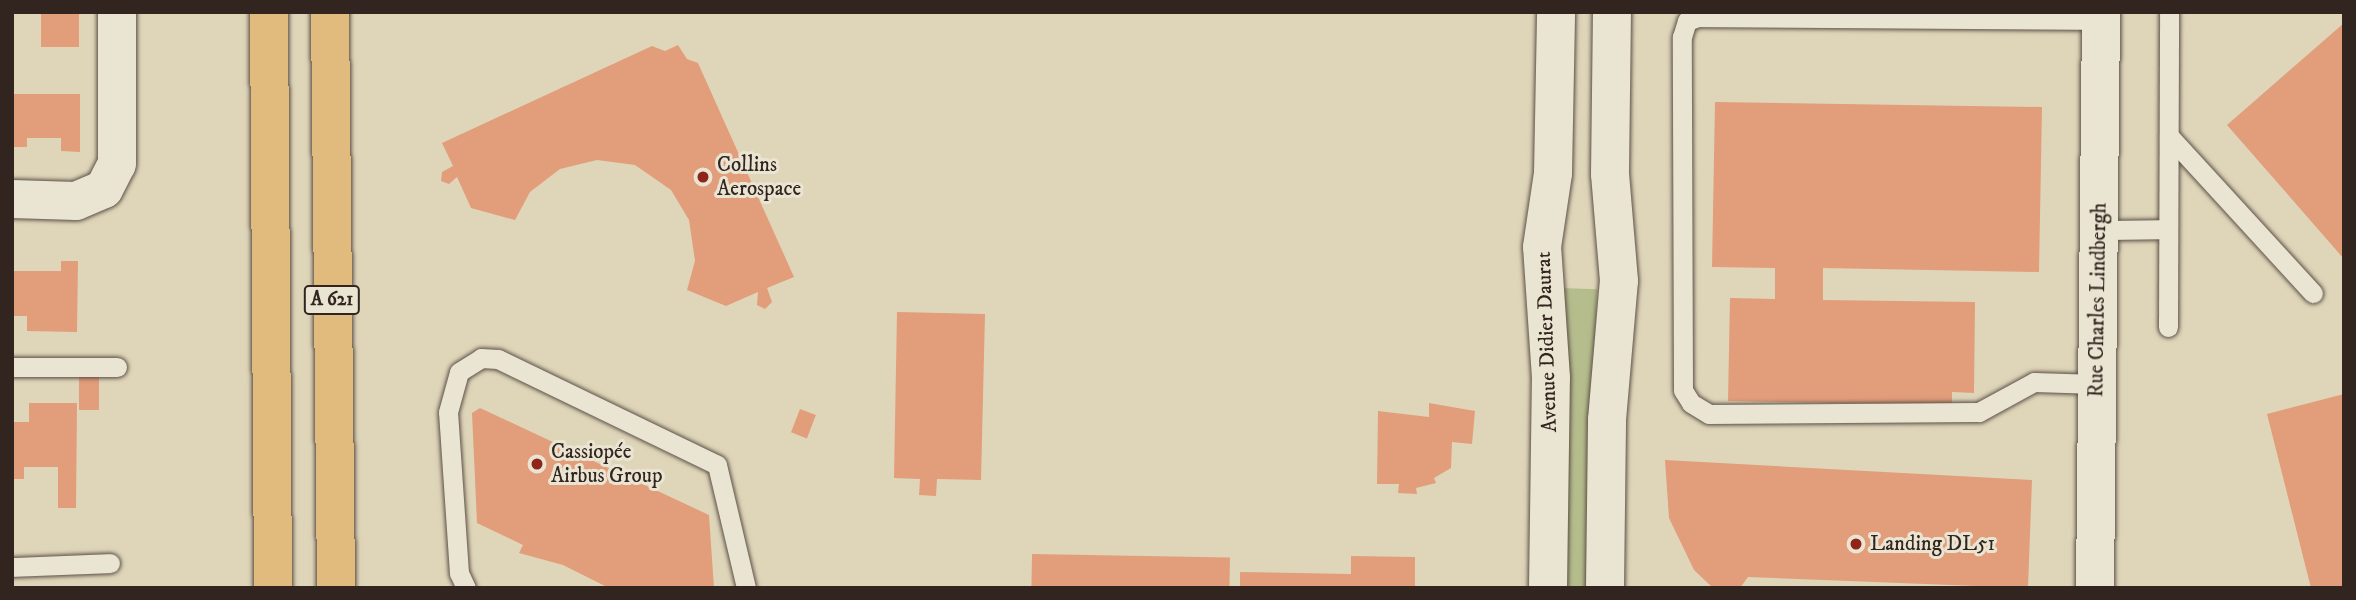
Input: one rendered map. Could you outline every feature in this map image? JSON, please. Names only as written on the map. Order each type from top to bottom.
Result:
[{"type":"highway","points":[[269,12],[273,588]]},
{"type":"highway","name":"A 621","points":[[330,12],[336,588]]},
{"type":"street","points":[[12,199],[76,201],[104,189],[117,164],[117,12]]},
{"type":"street","name":"Avenue Didier Daurat","points":[[1548,588],[1551,378],[1542,247],[1553,173],[1556,12]]},
{"type":"street","points":[[1605,588],[1608,407],[1619,281],[1610,174],[1612,12]]},
{"type":"street","name":"Rue Charles Lindbergh","points":[[2095,588],[2101,16]]},
{"type":"lane","points":[[2168,327],[2169,12]]},
{"type":"lane","points":[[2097,384],[2034,382],[1979,412],[1709,414],[1691,403],[1683,390],[1682,37],[1687,22],[1698,17],[2101,16]]},
{"type":"lane","points":[[2169,135],[2313,293]]},
{"type":"lane","points":[[2099,230],[2168,229]]},
{"type":"lane","points":[[466,588],[459,573],[448,412],[459,372],[481,358],[498,359],[717,465],[746,588]]},
{"type":"lane","points":[[12,368],[117,367]]},
{"type":"lane","points":[[12,567],[110,564]]},
{"type":"green space","points":[[1561,288],[1597,289],[1587,588],[1551,588]]},
{"type":"building","points":[[41,12],[79,12],[79,47],[41,47]]},
{"type":"building","points":[[2344,23],[2344,259],[2227,125]]},
{"type":"building","name":"Collins Aerospace","points":[[678,45],[687,59],[698,63],[794,277],[767,288],[772,302],[765,309],[757,305],[758,292],[726,306],[687,290],[695,261],[689,220],[671,190],[635,165],[597,160],[560,169],[530,192],[515,220],[471,208],[457,177],[449,184],[441,181],[442,172],[453,166],[442,143],[652,46],[665,51]]},
{"type":"building","points":[[12,94],[80,94],[80,152],[61,151],[61,138],[27,138],[27,147],[12,147]]},
{"type":"building","points":[[1715,102],[2042,107],[2039,272],[1823,268],[1823,300],[1975,302],[1974,393],[1952,392],[1952,405],[1728,401],[1730,298],[1775,299],[1775,268],[1712,267]]},
{"type":"building","points":[[61,261],[78,261],[77,332],[27,331],[27,316],[12,316],[12,271],[61,271]]},
{"type":"building","points":[[897,312],[985,314],[981,480],[937,479],[936,496],[919,495],[920,479],[894,478]]},
{"type":"building","points":[[79,376],[99,376],[99,410],[79,410]]},
{"type":"building","points":[[2344,394],[2344,588],[2311,588],[2267,414]]},
{"type":"building","points":[[29,403],[77,403],[76,508],[58,508],[58,467],[24,467],[24,479],[12,479],[12,422],[29,422]]},
{"type":"building","points":[[1429,403],[1475,411],[1472,444],[1452,442],[1451,468],[1434,478],[1436,483],[1416,488],[1417,494],[1398,493],[1399,484],[1377,484],[1378,411],[1429,417]]},
{"type":"building","name":"Cassiopée Airbus Group","points":[[480,408],[709,515],[714,588],[609,588],[563,565],[519,553],[523,545],[477,523],[472,413]]},
{"type":"building","points":[[800,409],[816,415],[807,438],[791,432]]},
{"type":"building","name":"Landing DL51","points":[[1665,460],[2032,480],[2028,588],[1748,577],[1740,588],[1713,588],[1694,570],[1669,518]]},
{"type":"building","points":[[1032,554],[1230,557],[1229,588],[1031,588]]},
{"type":"building","points":[[1351,556],[1415,557],[1415,588],[1240,588],[1240,572],[1351,574]]},
{"type":"place","name":"Collins Aerospace","points":[[703,177]]},
{"type":"place","name":"Cassiopée Airbus Group","points":[[537,464]]},
{"type":"place","name":"Landing DL51","points":[[1856,544]]}]
